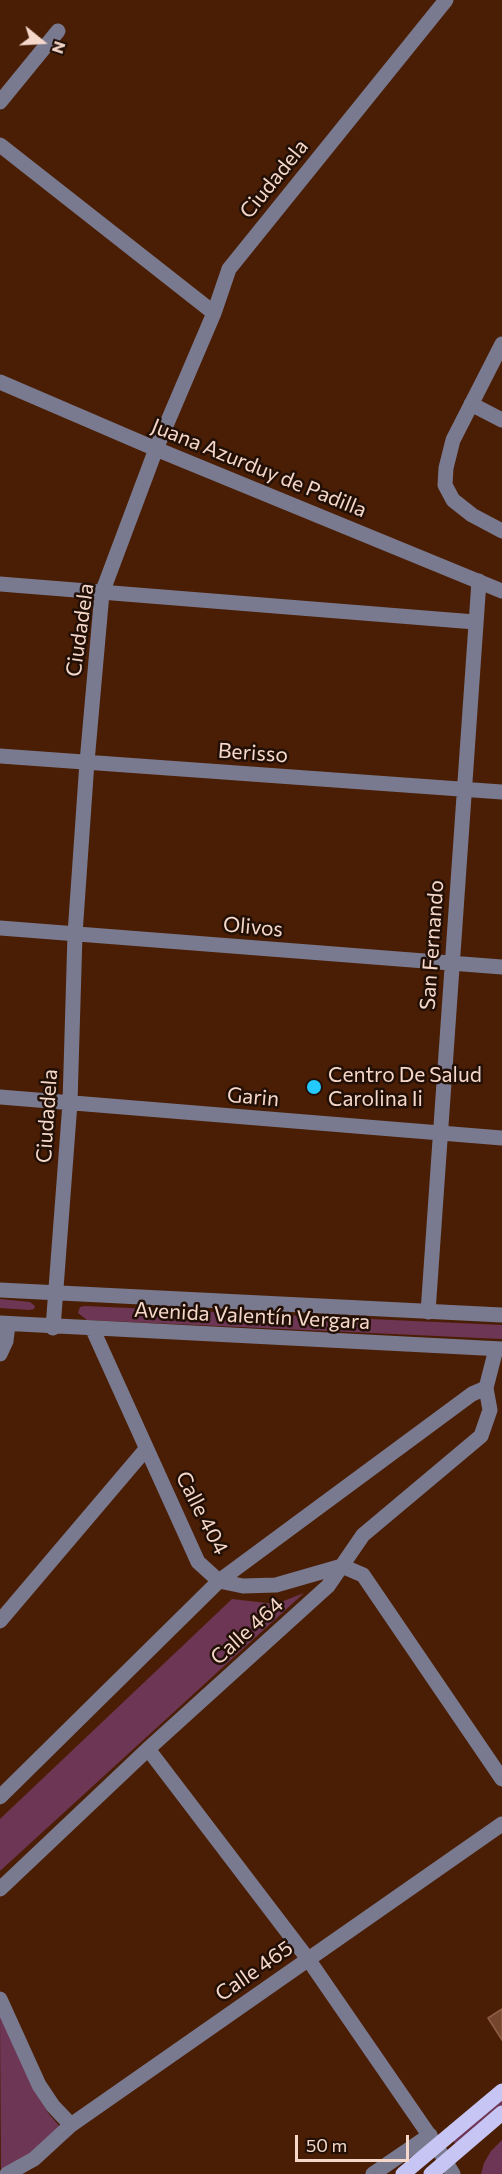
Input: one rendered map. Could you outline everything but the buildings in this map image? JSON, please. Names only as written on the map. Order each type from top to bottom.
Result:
[{"type":"main road","points":[[404,2174],[433,2140],[502,2091]]},
{"type":"main road","points":[[431,2174],[450,2167],[502,2113]]},
{"type":"street","name":"Ciudadela","points":[[53,1328],[70,1102],[75,934],[102,593],[156,449],[214,313],[230,269],[446,0]]},
{"type":"street","points":[[0,102],[58,31]]},
{"type":"street","points":[[0,145],[214,313]]},
{"type":"street","points":[[502,344],[453,440],[446,468],[446,485],[453,500],[472,515],[502,531]]},
{"type":"street","name":"Juana Azurduy de Padilla","points":[[0,382],[156,449],[502,591]]},
{"type":"street","points":[[471,404],[502,420]]},
{"type":"street","name":"San Fernando","points":[[428,1312],[479,581]]},
{"type":"street","points":[[0,584],[475,622]]},
{"type":"street","name":"Berisso","points":[[0,756],[502,792]]},
{"type":"street","name":"Olivos","points":[[0,928],[502,967]]},
{"type":"street","name":"Garin","points":[[0,1097],[502,1138]]},
{"type":"street","name":"Avenida Valentín Vergara","points":[[0,1290],[502,1315]]},
{"type":"street","points":[[0,1354],[6,1341],[4,1324]]},
{"type":"street","name":"Avenida Valentín Vergara","points":[[4,1324],[499,1349]]},
{"type":"street","name":"Calle 404","points":[[93,1330],[198,1562],[219,1581],[243,1586],[276,1585],[342,1566]]},
{"type":"street","name":"Calle 464","points":[[0,1889],[148,1749],[328,1586],[363,1535],[481,1436],[490,1410],[486,1388],[499,1349]]},
{"type":"street","points":[[0,1797],[219,1581],[472,1394],[486,1388]]},
{"type":"street","points":[[0,1621],[146,1449]]},
{"type":"street","points":[[342,1566],[363,1575],[502,1779]]},
{"type":"street","points":[[148,1749],[308,1959],[450,2167]]},
{"type":"street","name":"Calle 465","points":[[7,2174],[34,2159],[70,2125],[502,1824]]},
{"type":"street","points":[[0,1999],[39,2085],[70,2125]]},
{"type":"street","points":[[373,2174],[433,2140]]},
{"type":"shaded area","points":[[0,1299],[30,1302],[35,1306],[34,1309],[29,1310],[0,1308]]},
{"type":"shaded area","points":[[80,1307],[502,1325],[502,1339],[87,1320],[78,1313]]},
{"type":"shaded area","points":[[304,1593],[0,1871],[0,1819],[232,1599],[276,1604]]},
{"type":"shaded area","points":[[0,2015],[32,2086],[48,2113],[61,2128],[32,2155],[1,2171]]},
{"type":"shaded area","points":[[502,2097],[502,2107],[456,2145],[452,2139]]},
{"type":"shaded area","points":[[502,2140],[502,2174],[481,2174],[491,2151]]},
{"type":"place","name":"Centro De Salud Carolina Ii","points":[[314,1087]]}]
